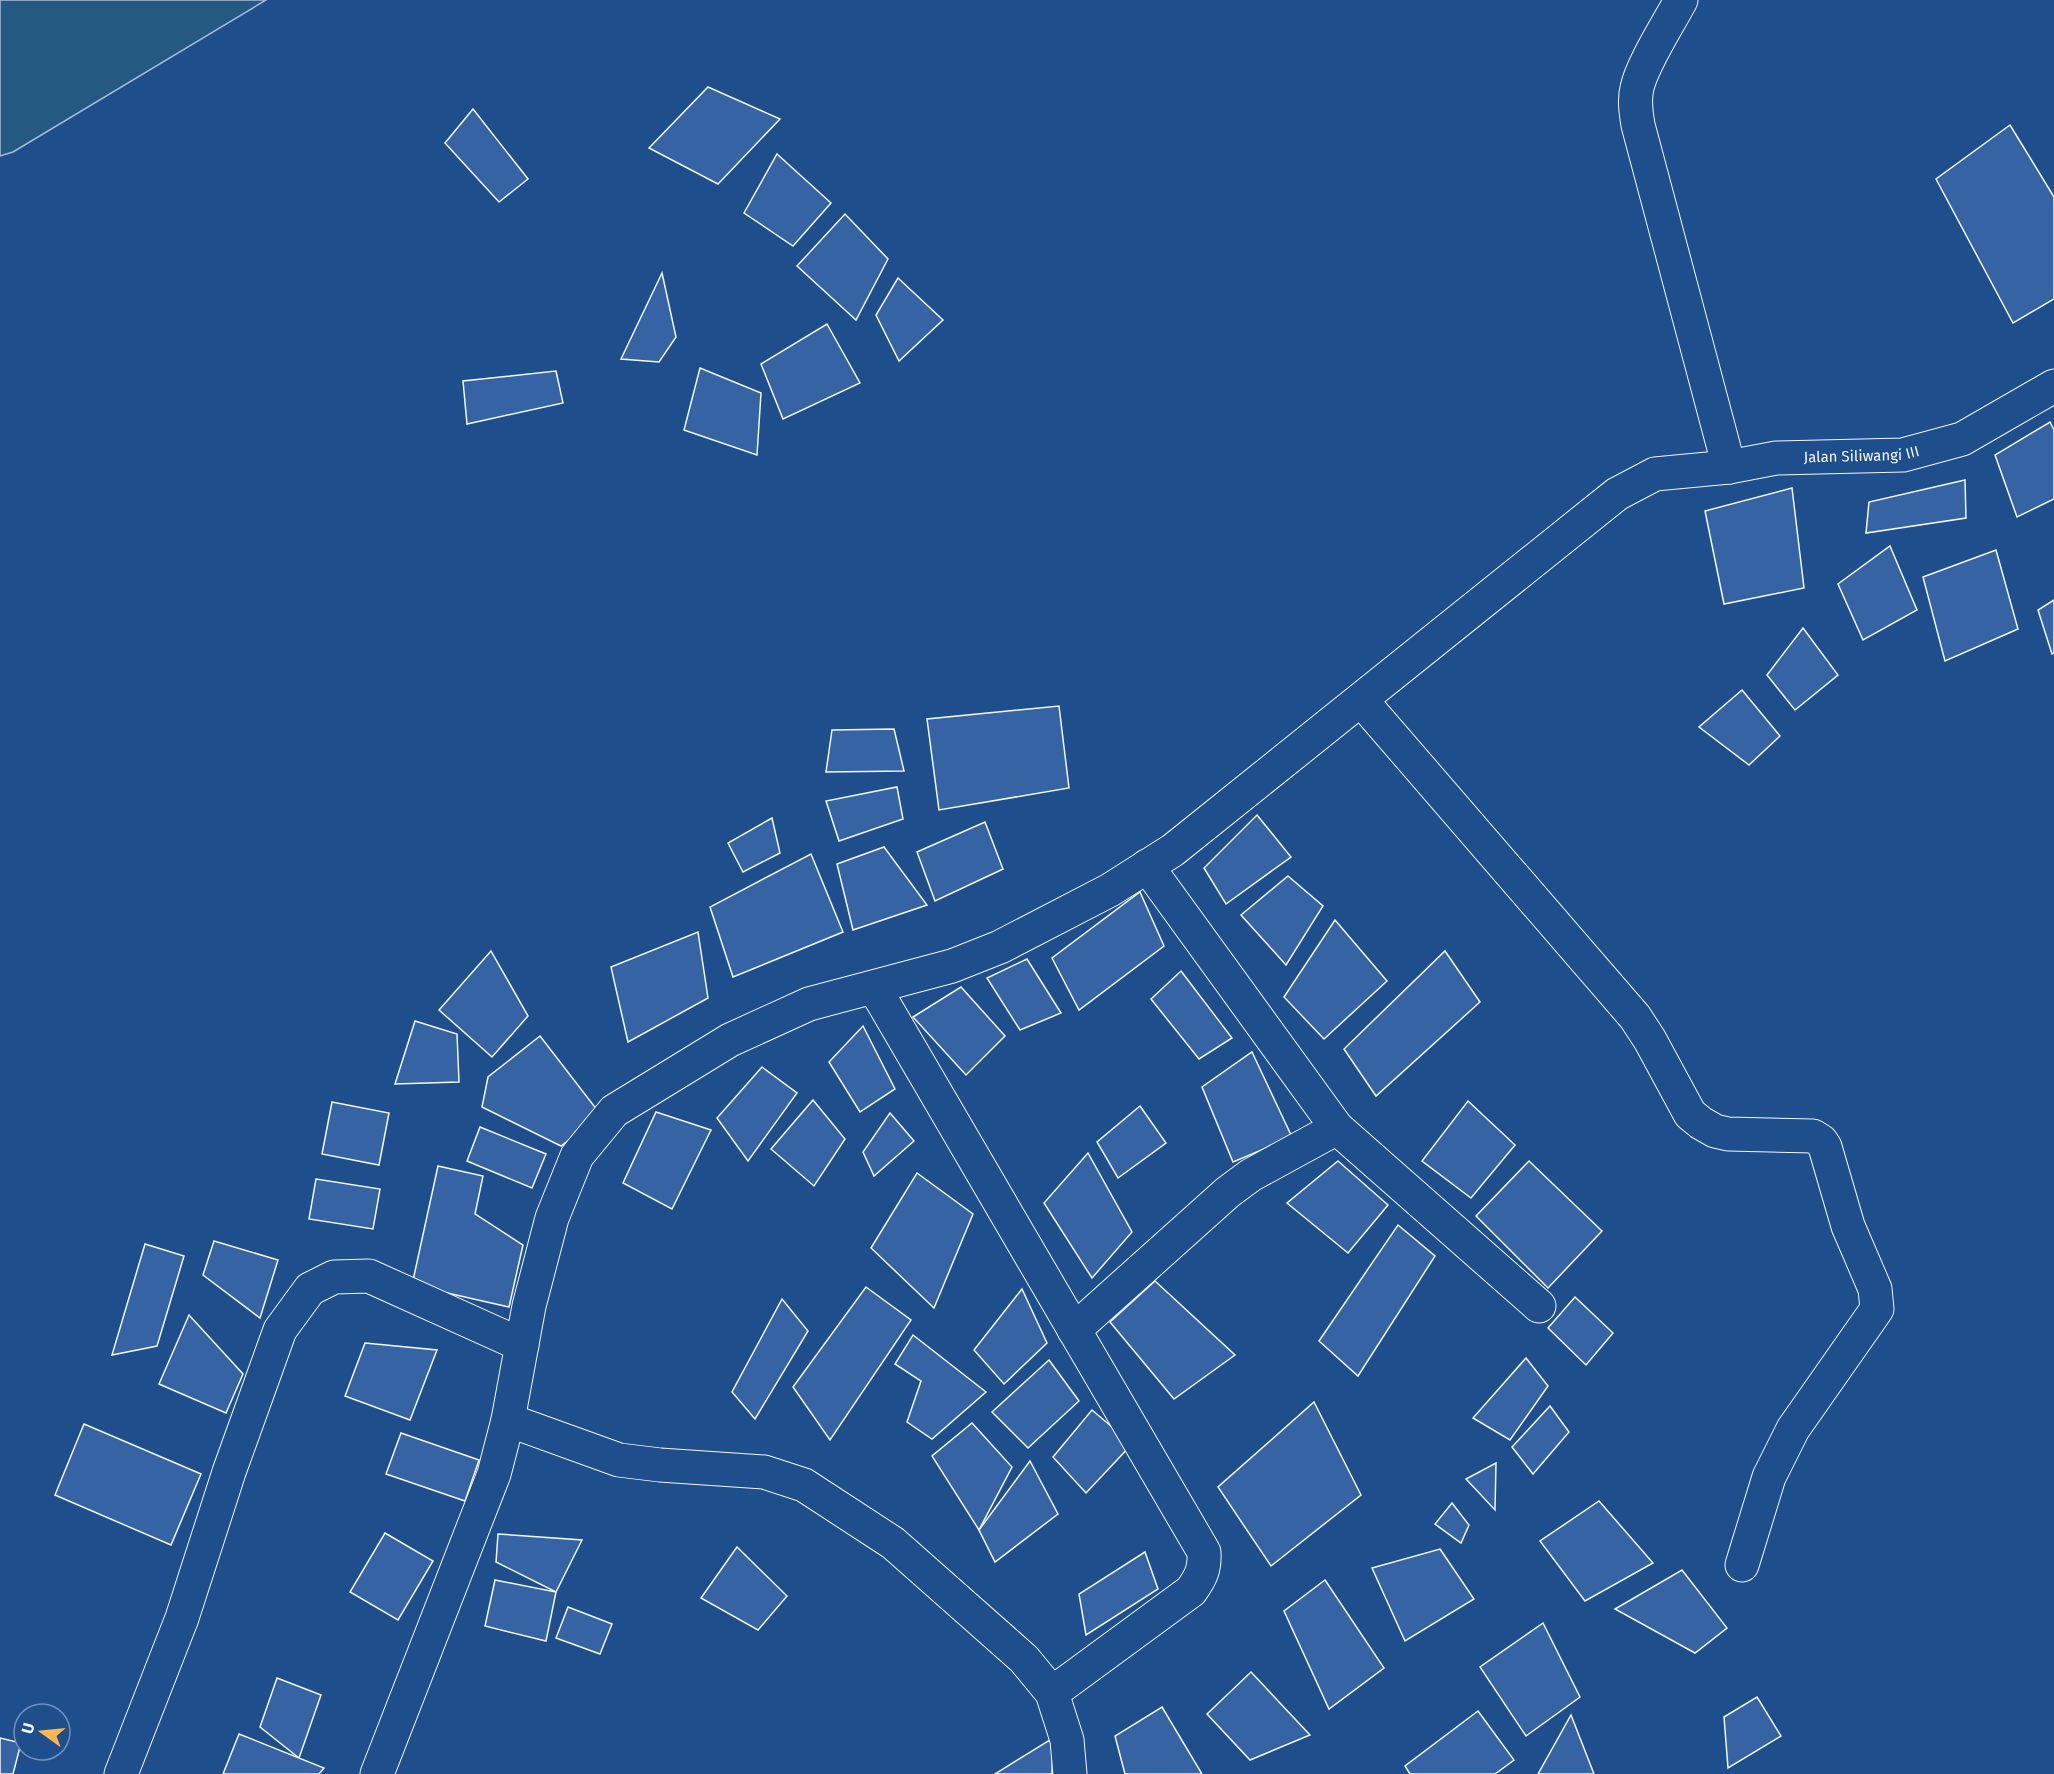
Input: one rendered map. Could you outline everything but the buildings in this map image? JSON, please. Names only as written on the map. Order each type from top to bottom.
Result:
[{"type":"street","points":[[1681,0],[1645,66],[1636,87],[1635,105],[1638,125],[1729,467]]},
{"type":"street","name":"Jalan Siliwangi III","points":[[1361,700],[1617,494],[1655,474],[1729,467],[1776,458],[1903,455],[1962,439],[2054,386]]},
{"type":"street","points":[[377,1774],[494,1474],[508,1420],[529,1306],[552,1218],[577,1156],[614,1111],[730,1040],[809,1004],[952,966],[1000,947],[1110,890],[1173,850],[1361,700],[1635,1017],[1690,1114],[1708,1127],[1728,1134],[1813,1136],[1825,1147],[1848,1226],[1875,1289],[1877,1309],[1789,1437],[1769,1477],[1742,1565]]},
{"type":"street","points":[[1147,866],[1337,1128],[1539,1306]]},
{"type":"street","points":[[874,987],[1204,1552],[1205,1564],[1202,1576],[1191,1591],[1052,1693]]},
{"type":"street","points":[[1074,1330],[1228,1192],[1251,1175],[1337,1128]]},
{"type":"street","points":[[121,1774],[182,1618],[280,1330],[310,1289],[334,1277],[369,1276],[522,1345]]},
{"type":"street","points":[[508,1420],[619,1460],[764,1472],[804,1485],[893,1543],[1024,1659],[1052,1693],[1067,1740],[1070,1774]]},
{"type":"shaded area","points":[[0,0],[266,0],[13,152],[0,156]]}]
